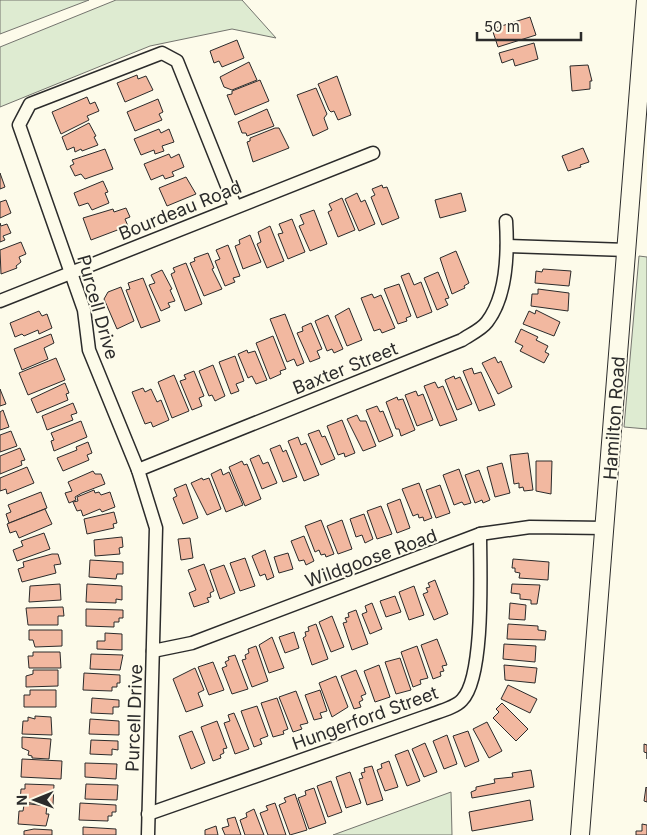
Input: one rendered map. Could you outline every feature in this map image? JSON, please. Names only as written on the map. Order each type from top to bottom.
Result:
[{"type":"main road","name":"Hamilton Road","points":[[580,835],[606,528],[646,0]]},
{"type":"street","name":"Purcell Drive","points":[[148,835],[156,528],[138,470],[89,350],[84,310],[19,125],[30,104],[162,53],[178,61],[235,206]]},
{"type":"street","name":"Bourdeau Road","points":[[0,301],[235,206],[373,153]]},
{"type":"street","name":"Baxter Street","points":[[138,470],[462,340],[486,324],[497,305],[508,246],[506,221]]},
{"type":"street","points":[[508,246],[627,250]]},
{"type":"street","name":"Wildgoose Road","points":[[153,651],[192,643],[480,534],[530,527],[606,528]]},
{"type":"street","name":"Hungerford Street","points":[[148,814],[427,716],[462,700],[471,682],[477,653],[480,534]]},
{"type":"green space","points":[[0,0],[89,0],[0,34]]},
{"type":"green space","points":[[116,0],[242,0],[276,38],[232,29],[150,46],[0,107],[0,47]]},
{"type":"green space","points":[[639,256],[647,257],[647,429],[624,427]]},
{"type":"green space","points":[[451,792],[452,835],[333,835]]},
{"type":"building","points":[[530,17],[536,35],[498,47],[492,29]]},
{"type":"building","points":[[237,40],[244,58],[222,67],[219,61],[214,63],[210,51]]},
{"type":"building","points":[[534,43],[538,59],[515,66],[513,59],[502,63],[499,53]]},
{"type":"building","points":[[249,62],[257,80],[232,90],[224,87],[220,77]]},
{"type":"building","points":[[588,65],[592,81],[590,81],[590,89],[572,91],[570,66]]},
{"type":"building","points":[[137,75],[138,79],[146,76],[153,90],[125,102],[117,83]]},
{"type":"building","points":[[337,76],[351,115],[338,120],[334,111],[331,112],[329,110],[318,84]]},
{"type":"building","points":[[260,80],[269,101],[235,115],[227,95],[232,94],[232,91]]},
{"type":"building","points":[[316,88],[327,114],[324,118],[328,129],[313,136],[297,95]]},
{"type":"building","points":[[87,97],[90,104],[95,102],[99,111],[87,116],[89,120],[61,134],[52,112]]},
{"type":"building","points":[[158,99],[163,112],[159,114],[162,120],[135,131],[127,112]]},
{"type":"building","points":[[267,109],[274,126],[247,136],[246,133],[242,133],[238,122]]},
{"type":"building","points":[[89,123],[96,136],[94,137],[98,145],[82,151],[81,149],[75,152],[74,147],[67,150],[62,137]]},
{"type":"building","points":[[279,128],[289,148],[253,162],[247,142],[250,141],[250,138]]},
{"type":"building","points":[[159,129],[161,133],[169,129],[174,142],[162,146],[164,151],[155,154],[154,150],[141,155],[134,139]]},
{"type":"building","points":[[583,148],[589,162],[568,171],[562,156]]},
{"type":"building","points":[[105,149],[113,169],[85,179],[81,174],[75,176],[70,166],[74,164],[72,160]]},
{"type":"building","points":[[169,154],[171,158],[179,154],[184,167],[172,172],[174,176],[165,179],[163,175],[151,180],[144,164]]},
{"type":"building","points":[[0,173],[5,187],[0,189]]},
{"type":"building","points":[[186,177],[196,194],[167,206],[159,188]]},
{"type":"building","points":[[103,181],[108,192],[105,193],[109,203],[92,210],[88,203],[79,206],[74,193]]},
{"type":"building","points":[[382,185],[383,188],[387,187],[399,218],[382,225],[371,197],[375,195],[372,189]]},
{"type":"building","points":[[357,193],[361,202],[365,200],[375,224],[359,231],[345,199]]},
{"type":"building","points":[[461,193],[466,211],[440,218],[435,200]]},
{"type":"building","points":[[342,198],[355,230],[338,237],[328,212],[332,210],[329,204]]},
{"type":"building","points":[[6,200],[11,213],[0,218],[0,202]]},
{"type":"building","points":[[126,208],[130,217],[125,219],[128,226],[91,240],[83,218],[113,209],[114,212]]},
{"type":"building","points":[[314,210],[327,244],[310,251],[299,226],[304,224],[300,215]]},
{"type":"building","points":[[292,219],[305,252],[288,259],[278,234],[283,233],[279,224]]},
{"type":"building","points":[[0,223],[1,226],[7,224],[11,233],[3,236],[5,240],[0,242]]},
{"type":"building","points":[[270,226],[284,261],[267,268],[257,244],[261,242],[258,232]]},
{"type":"building","points":[[250,235],[261,262],[243,269],[235,246],[240,244],[239,240]]},
{"type":"building","points":[[21,242],[26,254],[19,257],[21,262],[16,266],[17,268],[1,274],[0,250]]},
{"type":"building","points":[[228,245],[240,276],[233,278],[235,282],[225,286],[215,261],[220,259],[216,250]]},
{"type":"building","points":[[456,251],[469,283],[464,286],[465,288],[452,294],[440,258]]},
{"type":"building","points":[[208,253],[214,268],[212,269],[222,289],[204,296],[190,263],[195,261],[194,258]]},
{"type":"building","points":[[186,263],[202,304],[185,311],[171,274],[175,272],[173,268]]},
{"type":"building","points":[[543,269],[571,271],[569,286],[535,283],[536,271],[542,272]]},
{"type":"building","points":[[162,270],[172,289],[170,290],[175,301],[168,303],[170,307],[161,311],[149,285],[155,283],[151,275]]},
{"type":"building","points":[[438,272],[449,298],[445,299],[448,305],[437,310],[424,278]]},
{"type":"building","points":[[409,273],[414,285],[421,282],[432,312],[417,318],[401,276]]},
{"type":"building","points":[[143,278],[160,321],[141,328],[126,290],[130,289],[128,283]]},
{"type":"building","points":[[399,284],[411,316],[406,318],[407,321],[398,324],[384,289]]},
{"type":"building","points":[[121,287],[134,321],[117,329],[104,299],[108,292]]},
{"type":"building","points":[[538,289],[569,293],[568,311],[531,306],[532,294],[538,294]]},
{"type":"building","points":[[372,294],[374,298],[381,295],[395,328],[382,333],[380,329],[374,331],[361,298]]},
{"type":"building","points":[[349,308],[362,340],[347,346],[335,316]]},
{"type":"building","points":[[536,310],[560,322],[554,336],[523,324],[529,311],[535,314]]},
{"type":"building","points":[[39,311],[42,316],[47,314],[52,328],[39,334],[38,330],[24,336],[22,334],[15,337],[10,323]]},
{"type":"building","points":[[285,314],[304,363],[297,366],[294,359],[287,362],[270,319]]},
{"type":"building","points":[[328,315],[343,349],[334,353],[332,349],[327,351],[315,321]]},
{"type":"building","points":[[311,323],[322,349],[317,351],[320,358],[310,362],[297,333],[303,331],[302,327]]},
{"type":"building","points":[[521,329],[538,337],[536,340],[548,346],[545,352],[549,354],[544,363],[520,351],[523,346],[515,342]]},
{"type":"building","points":[[51,334],[54,343],[44,348],[48,359],[22,370],[14,349]]},
{"type":"building","points":[[273,336],[286,369],[280,371],[281,374],[270,379],[256,343]]},
{"type":"building","points":[[247,350],[248,353],[255,351],[267,380],[256,384],[252,376],[248,378],[238,354]]},
{"type":"building","points":[[235,356],[244,381],[236,384],[239,391],[231,394],[219,362]]},
{"type":"building","points":[[495,357],[498,363],[501,361],[512,387],[498,394],[482,363]]},
{"type":"building","points":[[56,358],[65,380],[28,395],[19,373]]},
{"type":"building","points":[[213,365],[225,396],[215,401],[212,395],[209,396],[199,371]]},
{"type":"building","points":[[472,368],[474,374],[481,372],[495,405],[479,411],[463,371]]},
{"type":"building","points":[[194,371],[204,396],[199,398],[202,406],[192,410],[180,381],[186,379],[184,375]]},
{"type":"building","points":[[174,375],[189,411],[172,418],[158,382]]},
{"type":"building","points":[[454,376],[455,379],[460,377],[472,404],[457,410],[445,380]]},
{"type":"building","points":[[435,382],[438,388],[443,386],[457,420],[440,426],[424,386]]},
{"type":"building","points":[[65,383],[69,393],[66,394],[68,400],[37,413],[31,399]]},
{"type":"building","points":[[143,388],[145,392],[151,389],[157,402],[161,400],[169,420],[153,427],[151,422],[145,424],[132,392]]},
{"type":"building","points":[[0,389],[6,404],[0,406]]},
{"type":"building","points":[[416,391],[418,396],[423,394],[433,420],[417,426],[405,395]]},
{"type":"building","points":[[397,397],[398,400],[403,399],[415,430],[401,436],[399,429],[396,429],[386,402]]},
{"type":"building","points":[[73,403],[77,413],[71,415],[73,420],[47,430],[42,416]]},
{"type":"building","points":[[377,406],[380,412],[383,411],[393,436],[379,442],[366,410]]},
{"type":"building","points":[[3,410],[9,427],[0,430],[0,412]]},
{"type":"building","points":[[357,415],[360,421],[366,421],[376,446],[363,451],[347,419]]},
{"type":"building","points":[[342,420],[355,453],[345,457],[344,453],[338,455],[327,426]]},
{"type":"building","points":[[81,421],[87,437],[54,451],[51,441],[54,440],[51,433]]},
{"type":"building","points":[[319,430],[322,437],[325,436],[335,459],[321,465],[308,434]]},
{"type":"building","points":[[11,431],[17,446],[0,452],[0,435]]},
{"type":"building","points":[[298,437],[301,445],[306,443],[319,475],[304,481],[288,441]]},
{"type":"building","points":[[88,442],[92,453],[87,455],[89,460],[63,471],[57,458],[77,450],[76,447]]},
{"type":"building","points":[[280,445],[283,452],[286,450],[297,477],[283,482],[270,449]]},
{"type":"building","points":[[20,448],[25,460],[21,461],[22,465],[0,474],[0,456]]},
{"type":"building","points":[[528,453],[533,490],[524,491],[523,487],[519,488],[519,483],[514,484],[510,455]]},
{"type":"building","points":[[259,455],[263,464],[268,462],[277,483],[262,489],[250,459]]},
{"type":"building","points":[[242,461],[244,465],[247,464],[261,499],[245,506],[229,467]]},
{"type":"building","points":[[536,461],[552,461],[551,494],[536,491]]},
{"type":"building","points":[[502,463],[510,493],[495,497],[487,467]]},
{"type":"building","points":[[27,467],[34,483],[7,494],[6,489],[0,491],[0,478]]},
{"type":"building","points":[[221,469],[223,475],[229,472],[243,505],[226,512],[211,474]]},
{"type":"building","points":[[459,469],[471,503],[464,505],[462,502],[454,505],[443,475]]},
{"type":"building","points":[[479,470],[490,500],[483,503],[482,500],[475,503],[465,475]]},
{"type":"building","points":[[93,471],[95,474],[101,474],[105,484],[82,493],[75,497],[76,500],[69,503],[65,493],[72,491],[68,482]]},
{"type":"building","points":[[202,478],[203,480],[209,478],[221,509],[207,515],[191,483]]},
{"type":"building","points":[[419,483],[432,518],[424,521],[423,517],[419,518],[418,514],[413,516],[402,489]]},
{"type":"building","points":[[186,484],[198,518],[183,524],[173,498],[177,496],[174,489]]},
{"type":"building","points":[[440,485],[450,513],[436,518],[426,490]]},
{"type":"building","points":[[94,490],[95,493],[99,492],[101,495],[110,492],[115,507],[102,512],[100,509],[83,516],[81,510],[77,511],[73,502],[78,501],[77,497]]},
{"type":"building","points":[[41,492],[47,508],[9,523],[6,514],[11,512],[8,505]]},
{"type":"building","points":[[400,499],[410,528],[397,533],[387,504]]},
{"type":"building","points":[[381,506],[392,534],[377,539],[367,511]]},
{"type":"building","points":[[45,509],[52,524],[19,538],[16,531],[10,533],[7,524]]},
{"type":"building","points":[[114,512],[117,523],[113,524],[114,528],[87,534],[84,519]]},
{"type":"building","points":[[364,514],[373,539],[365,543],[362,535],[356,537],[350,519]]},
{"type":"building","points":[[321,520],[334,554],[326,557],[325,554],[321,555],[319,550],[315,552],[305,526]]},
{"type":"building","points":[[342,520],[352,549],[338,554],[327,526]]},
{"type":"building","points":[[44,533],[50,549],[17,561],[13,550],[23,546],[21,541]]},
{"type":"building","points":[[304,536],[314,561],[306,565],[304,560],[299,561],[291,541]]},
{"type":"building","points":[[122,537],[123,547],[119,548],[120,554],[95,556],[94,540]]},
{"type":"building","points":[[190,538],[193,558],[181,560],[178,539]]},
{"type":"building","points":[[265,550],[274,577],[267,580],[265,574],[260,576],[252,556]]},
{"type":"building","points":[[288,553],[293,569],[279,573],[274,557]]},
{"type":"building","points":[[58,554],[61,564],[54,565],[56,573],[22,582],[18,569],[24,567],[23,562]]},
{"type":"building","points":[[245,558],[255,586],[240,591],[230,563]]},
{"type":"building","points":[[513,559],[549,562],[548,580],[519,578],[520,573],[515,572],[515,568],[512,568]]},
{"type":"building","points":[[90,560],[123,562],[123,574],[117,574],[116,579],[89,577]]},
{"type":"building","points":[[204,564],[214,591],[210,593],[211,597],[207,598],[209,602],[194,607],[189,593],[196,590],[188,570]]},
{"type":"building","points":[[224,565],[235,593],[220,599],[210,570]]},
{"type":"building","points":[[435,580],[448,614],[434,620],[423,594],[428,592],[426,588],[430,587],[428,583]]},
{"type":"building","points":[[60,584],[61,600],[29,602],[30,586]]},
{"type":"building","points":[[87,584],[122,586],[122,600],[116,599],[116,603],[86,602]]},
{"type":"building","points":[[512,584],[540,585],[537,604],[531,604],[531,600],[520,599],[520,594],[511,593]]},
{"type":"building","points":[[414,586],[424,615],[409,620],[399,592]]},
{"type":"building","points":[[395,596],[401,612],[386,617],[380,601]]},
{"type":"building","points":[[372,603],[382,629],[370,634],[362,614],[367,612],[365,606]]},
{"type":"building","points":[[510,603],[526,605],[525,620],[509,619]]},
{"type":"building","points":[[63,607],[64,616],[58,616],[58,625],[28,625],[26,608]]},
{"type":"building","points":[[86,609],[123,610],[123,618],[119,618],[119,622],[114,622],[114,627],[86,626]]},
{"type":"building","points":[[356,610],[368,644],[352,650],[343,623],[347,622],[345,618],[349,617],[348,613]]},
{"type":"building","points":[[332,616],[344,647],[331,652],[319,622]]},
{"type":"building","points":[[316,624],[328,659],[312,665],[303,638],[306,636],[305,632],[309,631],[308,627]]},
{"type":"building","points":[[508,624],[538,626],[538,630],[546,631],[545,640],[507,639]]},
{"type":"building","points":[[29,630],[62,630],[62,646],[35,647],[33,640],[29,640]]},
{"type":"building","points":[[294,632],[299,648],[285,653],[279,637]]},
{"type":"building","points":[[105,633],[122,634],[122,650],[97,649],[97,641],[105,641]]},
{"type":"building","points":[[272,637],[284,668],[269,673],[259,645]]},
{"type":"building","points":[[437,639],[447,665],[442,666],[444,671],[440,672],[441,676],[433,679],[421,645]]},
{"type":"building","points":[[504,644],[536,646],[535,662],[503,659]]},
{"type":"building","points":[[256,646],[268,681],[252,687],[242,660],[246,659],[245,655],[249,653],[248,649]]},
{"type":"building","points":[[417,646],[428,678],[420,680],[421,684],[413,687],[401,652]]},
{"type":"building","points":[[33,652],[60,652],[61,668],[29,668],[28,656],[33,656]]},
{"type":"building","points":[[91,654],[123,655],[120,670],[90,669]]},
{"type":"building","points":[[235,655],[248,689],[232,694],[222,668],[227,666],[225,662],[229,660],[228,657]]},
{"type":"building","points":[[400,658],[411,690],[396,694],[385,662]]},
{"type":"building","points":[[213,662],[224,690],[209,695],[198,667]]},
{"type":"building","points":[[379,665],[390,697],[375,702],[364,671]]},
{"type":"building","points":[[504,665],[537,668],[535,683],[505,680]]},
{"type":"building","points":[[195,668],[204,690],[198,693],[203,706],[186,712],[173,679]]},
{"type":"building","points":[[33,670],[58,670],[58,686],[26,687],[26,676],[33,674]]},
{"type":"building","points":[[356,670],[366,694],[361,696],[363,700],[359,702],[361,707],[354,709],[341,676]]},
{"type":"building","points":[[84,673],[120,675],[120,683],[117,683],[117,687],[112,687],[112,691],[83,690]]},
{"type":"building","points":[[336,676],[348,707],[332,717],[319,683]]},
{"type":"building","points":[[508,685],[537,699],[530,713],[501,699]]},
{"type":"building","points":[[30,690],[56,690],[56,707],[24,707],[24,695],[30,695]]},
{"type":"building","points":[[320,690],[327,711],[320,713],[322,718],[314,720],[305,695]]},
{"type":"building","points":[[296,691],[308,723],[300,725],[302,729],[293,732],[279,697]]},
{"type":"building","points":[[92,698],[119,700],[119,707],[113,707],[113,714],[91,713]]},
{"type":"building","points":[[277,698],[288,729],[283,731],[284,734],[273,737],[261,703]]},
{"type":"building","points":[[502,703],[528,729],[516,741],[493,718],[499,712],[496,709]]},
{"type":"building","points":[[257,706],[268,736],[260,739],[262,744],[254,747],[241,711]]},
{"type":"building","points":[[234,713],[249,749],[235,754],[224,723],[230,721],[228,715]]},
{"type":"building","points":[[35,716],[51,717],[52,735],[22,734],[23,721],[28,721],[28,717],[35,719]]},
{"type":"building","points":[[90,719],[119,721],[119,735],[89,734]]},
{"type":"building","points":[[217,721],[227,748],[223,749],[224,753],[220,755],[221,758],[213,761],[201,727]]},
{"type":"building","points":[[487,722],[502,751],[489,758],[473,729]]},
{"type":"building","points":[[192,731],[205,763],[191,769],[179,736]]},
{"type":"building","points":[[468,731],[479,761],[465,767],[453,736]]},
{"type":"building","points":[[447,735],[457,764],[444,769],[433,741]]},
{"type":"building","points":[[22,737],[51,739],[49,759],[32,758],[32,756],[28,755],[29,751],[22,748]]},
{"type":"building","points":[[91,740],[118,741],[118,750],[112,749],[112,755],[90,754]]},
{"type":"building","points":[[425,743],[437,772],[424,777],[412,749]]},
{"type":"building","points":[[644,744],[647,745],[647,753],[644,752]]},
{"type":"building","points":[[408,750],[420,781],[407,786],[395,755]]},
{"type":"building","points":[[22,759],[62,761],[61,779],[21,777]]},
{"type":"building","points":[[389,761],[398,787],[385,791],[377,770],[382,768],[381,764]]},
{"type":"building","points":[[85,763],[117,764],[116,779],[85,777]]},
{"type":"building","points":[[372,766],[383,800],[367,805],[359,779],[363,778],[361,773],[365,772],[364,768]]},
{"type":"building","points":[[531,770],[534,787],[472,798],[471,792],[476,790],[476,787],[495,783],[494,779],[513,777],[512,773]]},
{"type":"building","points":[[350,772],[361,803],[346,808],[336,777]]},
{"type":"building","points":[[331,781],[342,812],[328,817],[317,786]]},
{"type":"building","points":[[25,784],[54,785],[53,805],[20,802],[21,789],[25,789]]},
{"type":"building","points":[[86,784],[118,785],[117,800],[85,799]]},
{"type":"building","points":[[314,788],[326,823],[309,829],[298,798],[306,795],[305,791]]},
{"type":"building","points":[[647,788],[647,802],[644,801]]},
{"type":"building","points":[[295,794],[307,830],[290,835],[279,805],[286,802],[284,798]]},
{"type":"building","points":[[530,800],[533,820],[472,831],[469,812]]},
{"type":"building","points":[[80,803],[116,805],[116,812],[112,812],[112,816],[108,816],[108,821],[79,820]]},
{"type":"building","points":[[275,803],[286,835],[268,835],[260,813],[268,810],[266,806]]},
{"type":"building","points":[[24,805],[47,806],[46,814],[49,814],[46,826],[18,824],[19,811],[23,811]]},
{"type":"building","points":[[254,809],[264,835],[245,835],[240,820],[247,817],[246,813]]},
{"type":"building","points":[[235,817],[241,835],[225,835],[222,828],[229,826],[227,819]]},
{"type":"building","points":[[642,824],[647,825],[647,835],[636,835],[636,831],[642,831]]},
{"type":"building","points":[[216,826],[218,835],[205,835],[205,830]]},
{"type":"building","points":[[83,827],[116,829],[116,835],[83,835]]},
{"type":"building","points":[[34,829],[52,830],[52,835],[24,835],[24,831]]}]
